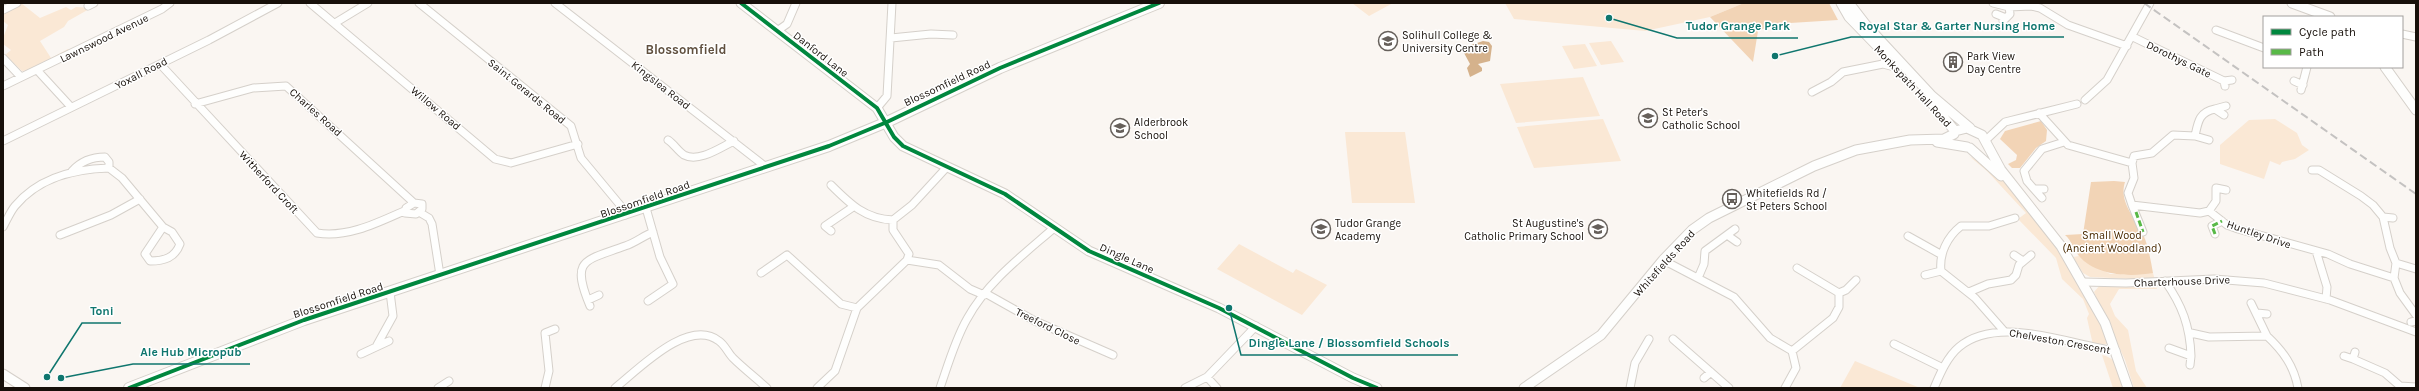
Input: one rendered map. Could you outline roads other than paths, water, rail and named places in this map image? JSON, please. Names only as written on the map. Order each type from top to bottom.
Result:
[{"type":"main road","name":"Blossomfield Road","points":[[133,387],[304,320],[646,208],[766,167],[887,122],[1000,68],[1155,4]]},
{"type":"street","points":[[88,6],[94,3]]},
{"type":"street","name":"Lawnswood Avenue","points":[[3,86],[162,9],[170,3]]},
{"type":"street","name":"Yoxall Road","points":[[3,141],[160,64],[278,3]]},
{"type":"street","name":"Willow Road","points":[[310,3],[501,162],[516,162],[578,144]]},
{"type":"street","points":[[335,23],[368,3]]},
{"type":"street","name":"Saint Gerards Road","points":[[419,3],[571,126],[578,144],[581,158],[625,211],[625,215]]},
{"type":"street","name":"Kingslea Road","points":[[555,3],[766,167]]},
{"type":"street","name":"Danford Lane","points":[[741,3],[878,108],[887,122]]},
{"type":"street","points":[[778,31],[787,24],[796,3]]},
{"type":"street","points":[[878,108],[887,96],[892,3]]},
{"type":"street","name":"Monkspath Hall Road","points":[[1841,3],[1849,17],[1885,60],[1898,68],[1954,132],[1959,143],[1969,148]]},
{"type":"street","name":"Monkspath Hall Road","points":[[1850,3],[1874,34],[1914,77],[1959,121],[1973,129],[1986,141]]},
{"type":"street","points":[[1993,3],[2008,7],[2030,5],[2040,8],[2068,25],[2127,46]]},
{"type":"street","points":[[2085,100],[2107,80],[2133,37],[2150,3]]},
{"type":"street","points":[[2292,3],[2315,14],[2325,16]]},
{"type":"street","points":[[3,10],[13,4]]},
{"type":"street","points":[[1996,14],[2004,20],[2010,14],[2008,7]]},
{"type":"street","points":[[2216,30],[2263,48]]},
{"type":"street","points":[[891,38],[931,34],[953,34]]},
{"type":"street","points":[[2403,34],[2416,37]]},
{"type":"street","name":"Dorothys Gate","points":[[2133,37],[2225,83],[2232,80]]},
{"type":"street","points":[[3,58],[21,77]]},
{"type":"street","points":[[1812,92],[1831,82],[1842,72],[1885,60]]},
{"type":"street","name":"Witherford Croft","points":[[160,64],[195,104],[317,232],[324,236],[335,234],[387,219],[404,211]]},
{"type":"street","points":[[2294,81],[2302,87],[2307,68]]},
{"type":"street","points":[[2386,68],[2416,110]]},
{"type":"street","points":[[37,70],[71,107]]},
{"type":"street","name":"Charles Road","points":[[195,104],[217,96],[272,85],[286,86],[414,203],[422,204],[423,207],[419,212],[429,218],[432,224],[440,276]]},
{"type":"street","points":[[1973,129],[1997,127],[2015,119],[2077,104]]},
{"type":"street","points":[[2195,136],[2199,114],[2204,111],[2226,106]]},
{"type":"street","points":[[2215,109],[2224,115]]},
{"type":"street","points":[[2039,113],[2064,142],[2073,148],[2103,153],[2132,163]]},
{"type":"street","name":"Dingle Lane","points":[[887,122],[894,139],[1005,194],[1089,251],[1220,308],[1353,378],[1377,388]]},
{"type":"street","points":[[1969,148],[1982,148],[1997,127]]},
{"type":"street","name":"Whitefields Road","points":[[1524,388],[1601,335],[1663,260],[1692,230],[1709,218],[1775,184],[1814,166],[1856,150],[1914,139],[1944,139],[1962,128],[1973,129]]},
{"type":"street","points":[[2142,232],[2128,193],[2134,178],[2132,163],[2134,156],[2152,153],[2173,135],[2195,136],[2209,140]]},
{"type":"street","name":"Whitefields Road","points":[[1914,139],[1969,148]]},
{"type":"street","points":[[668,140],[685,154],[690,156],[698,156],[734,141]]},
{"type":"street","points":[[1986,141],[1994,160],[2061,246],[2083,282],[2116,351],[2128,388]]},
{"type":"street","points":[[2042,198],[2027,181],[2024,171],[2042,148],[2064,142]]},
{"type":"street","points":[[1969,148],[2013,186]]},
{"type":"street","points":[[72,171],[79,164],[98,156],[106,157],[109,162],[109,168]]},
{"type":"street","points":[[831,185],[853,207],[873,219],[893,220],[912,205],[947,166]]},
{"type":"street","points":[[3,227],[14,206],[24,196],[39,185],[72,171],[109,168],[122,178],[163,228],[172,232],[180,244],[179,249],[167,259],[150,261],[145,254],[163,228]]},
{"type":"street","points":[[2316,168],[2373,205],[2383,218],[2390,248],[2396,263],[2394,278],[2400,293],[2416,315]]},
{"type":"street","points":[[2132,205],[2200,213],[2209,211],[2214,206],[2217,199],[2215,184],[2226,190]]},
{"type":"street","points":[[2034,189],[2044,189]]},
{"type":"street","points":[[60,235],[116,213],[140,199]]},
{"type":"street","points":[[414,203],[404,211],[410,215],[419,212]]},
{"type":"street","points":[[831,231],[825,226],[853,207]]},
{"type":"street","points":[[646,208],[660,257],[673,284],[648,300]]},
{"type":"street","name":"Huntley Drive","points":[[2209,211],[2222,221],[2238,229],[2316,251],[2394,278]]},
{"type":"street","points":[[2004,331],[1993,316],[1969,292],[1941,271],[1939,263],[1950,237],[1961,226],[1989,226],[1998,219],[2015,218]]},
{"type":"street","points":[[2383,218],[2393,218]]},
{"type":"street","points":[[817,388],[835,371],[857,308],[907,260],[909,254],[893,230],[893,220]]},
{"type":"street","points":[[2215,234],[2212,226],[2222,221]]},
{"type":"street","points":[[940,388],[967,320],[984,294],[994,282],[1054,228]]},
{"type":"street","points":[[1698,278],[1704,264],[1705,251],[1735,229]]},
{"type":"street","points":[[599,296],[589,303],[580,277],[582,269],[586,264],[592,259],[632,244],[653,232]]},
{"type":"street","points":[[1727,235],[1737,242]]},
{"type":"street","points":[[1908,236],[1942,255]]},
{"type":"street","points":[[2316,251],[2327,287],[2326,299]]},
{"type":"street","points":[[761,273],[787,255],[841,304],[857,308]]},
{"type":"street","points":[[2014,255],[2023,261]]},
{"type":"street","points":[[1969,292],[1992,284],[2013,280],[2017,275],[2019,265],[2031,255]]},
{"type":"street","name":"Treeford Close","points":[[907,260],[940,265],[970,289],[984,294],[1035,322],[1113,355]]},
{"type":"street","points":[[1663,260],[1734,297],[1770,338],[1792,351],[1796,368],[1785,388]]},
{"type":"street","points":[[2396,263],[2416,269]]},
{"type":"street","points":[[1792,351],[1800,348],[1811,336],[1830,322],[1838,312],[1841,300],[1839,293],[1811,273],[1796,268]]},
{"type":"street","points":[[1925,275],[1941,271]]},
{"type":"street","name":"Charterhouse Drive","points":[[2083,282],[2203,279],[2242,280],[2288,288],[2326,299],[2416,332]]},
{"type":"street","points":[[1839,293],[1846,290],[1856,280]]},
{"type":"street","points":[[2165,281],[2187,314],[2191,333],[2190,365]]},
{"type":"street","points":[[377,345],[394,316],[390,292]]},
{"type":"street","points":[[2251,303],[2256,312],[2260,327],[2289,359],[2296,372],[2298,388]]},
{"type":"street","points":[[2256,312],[2267,314]]},
{"type":"street","points":[[1185,388],[1207,377],[1256,326]]},
{"type":"street","points":[[545,388],[549,371],[546,333],[555,329]]},
{"type":"street","name":"Chelveston Crescent","points":[[1934,388],[1943,368],[1961,345],[1981,335],[2004,331],[2041,336],[2085,347],[2116,351]]},
{"type":"street","points":[[2191,333],[2209,337],[2267,336]]},
{"type":"street","points":[[615,388],[666,347],[679,340],[706,335],[719,341],[732,357],[767,388]]},
{"type":"street","points":[[1630,386],[1635,363],[1649,339]]},
{"type":"street","points":[[1673,339],[1729,388]]},
{"type":"street","points":[[361,354],[377,345],[389,341]]},
{"type":"street","points":[[1894,344],[1911,347],[1943,368]]},
{"type":"street","points":[[2169,348],[2191,356]]},
{"type":"street","points":[[2344,356],[2354,355],[2385,373],[2400,387],[2416,387]]},
{"type":"street","points":[[1704,378],[1711,372]]},
{"type":"street","points":[[3,374],[25,388]]},
{"type":"street","points":[[1207,377],[1217,388]]},
{"type":"street","points":[[438,388],[449,381]]},
{"type":"railway","points":[[2144,3],[2416,194]]},
{"type":"place","name":"Tudor Grange Park","points":[[1609,18]]},
{"type":"place","name":"Solihull College & University Centre","points":[[1388,41]]},
{"type":"place","name":"Royal Star & Garter Nursing Home","points":[[1775,56]]},
{"type":"place","name":"Park View Day Centre","points":[[1953,62]]},
{"type":"place","name":"St Peter's Catholic School","points":[[1648,118]]},
{"type":"place","name":"Alderbrook School","points":[[1120,128]]},
{"type":"place","name":"Whitefields Rd / St Peters School","points":[[1732,199]]},
{"type":"place","name":"Tudor Grange Academy","points":[[1321,229]]},
{"type":"place","name":"St Augustine's Catholic Primary School","points":[[1598,229]]},
{"type":"place","name":"Dingle Lane / Blossomfield Schools","points":[[1229,308]]},
{"type":"place","name":"Toni","points":[[47,377]]},
{"type":"place","name":"Ale Hub Micropub","points":[[61,378]]},
{"type":"district","name":"Blossomfield","points":[[686,49]]},
{"type":"park label","name":"Small Wood (Ancient Woodland)","points":[[2112,241]]}]
